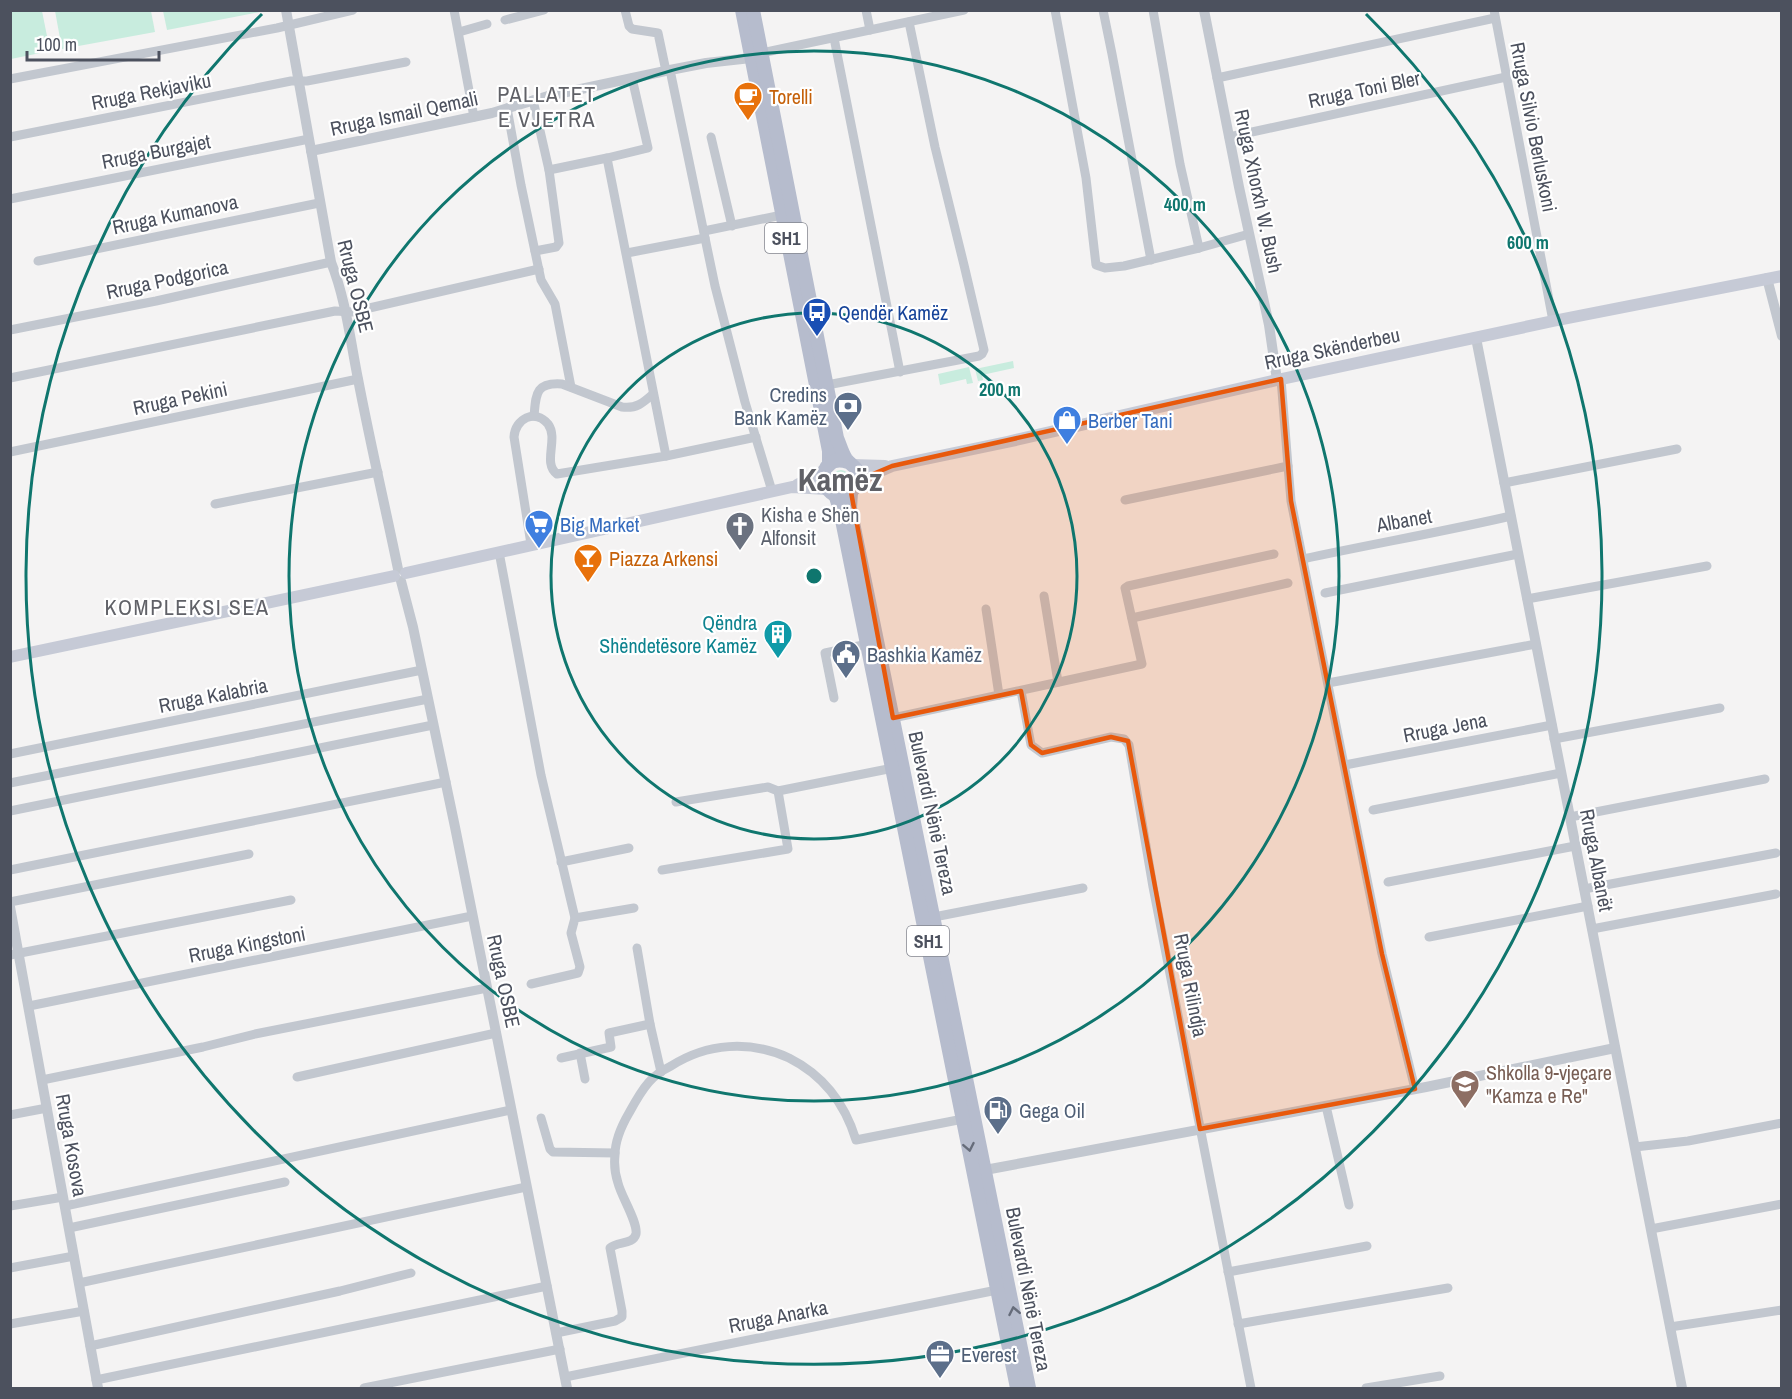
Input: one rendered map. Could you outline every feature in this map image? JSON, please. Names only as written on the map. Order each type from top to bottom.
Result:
[{"type":"main road","name":"Bulevardi Nënë Tereza","points":[[742,10],[756,55],[837,438],[858,476],[853,488],[850,508],[865,575],[888,719],[893,768],[1017,1389]]},
{"type":"main road","name":"Bulevardi Nënë Tereza","points":[[753,10],[756,55],[782,215],[829,451],[824,481],[840,510],[868,644],[888,719],[934,918],[1029,1389]]},
{"type":"main road","name":"Rruga Skënderbeu","points":[[853,488],[866,477],[892,466],[1553,321],[1782,276]]},
{"type":"main road","points":[[10,657],[792,487],[814,477],[838,460],[850,463]]},
{"type":"main road","name":"Rruga Skënderbeu","points":[[850,463],[892,466]]},
{"type":"main road","points":[[792,487],[831,491],[841,495],[853,488]]},
{"type":"street","name":"Rruga OSBE","points":[[286,10],[331,262],[339,282],[346,312],[358,379],[446,782],[566,1383]]},
{"type":"street","points":[[10,79],[353,10]]},
{"type":"street","points":[[454,10],[474,117]]},
{"type":"street","points":[[505,20],[544,10]]},
{"type":"street","points":[[626,10],[629,26],[632,29],[658,33],[730,346],[772,491]]},
{"type":"street","points":[[866,10],[870,30]]},
{"type":"street","points":[[756,55],[909,22],[925,14],[964,10]]},
{"type":"street","points":[[1055,10],[1086,178],[1096,265],[1105,268],[1151,260],[1249,234]]},
{"type":"street","points":[[1103,10],[1151,260]]},
{"type":"street","points":[[1153,10],[1180,164],[1199,248]]},
{"type":"street","name":"Rruga Xhorxh W. Bush","points":[[1204,10],[1279,380]]},
{"type":"street","points":[[1217,78],[1494,14]]},
{"type":"street","name":"Rruga Silvio Berluskoni","points":[[1494,14],[1553,321]]},
{"type":"street","points":[[827,385],[979,356],[984,350],[935,147],[909,22]]},
{"type":"street","points":[[459,32],[487,24]]},
{"type":"street","points":[[834,38],[900,372]]},
{"type":"street","name":"Rruga Ismail Qemali","points":[[311,151],[474,117],[533,100],[632,78],[756,55]]},
{"type":"street","name":"Rruga Rekjaviku","points":[[10,137],[291,81],[307,81],[406,62]]},
{"type":"street","name":"Rruga Toni Bler","points":[[1229,137],[1506,77]]},
{"type":"street","points":[[549,170],[648,148],[632,78]]},
{"type":"street","points":[[533,100],[549,170],[559,243],[556,247],[535,251]]},
{"type":"street","points":[[507,108],[541,280],[555,304],[571,387]]},
{"type":"street","points":[[711,137],[732,226]]},
{"type":"street","name":"Rruga Burgajet","points":[[10,199],[309,139]]},
{"type":"street","points":[[607,158],[666,456]]},
{"type":"street","name":"Rruga Kumanova","points":[[38,261],[319,203]]},
{"type":"street","points":[[627,253],[782,215]]},
{"type":"street","name":"Rruga Podgorica","points":[[10,330],[156,301],[331,262]]},
{"type":"street","points":[[10,378],[335,311],[346,312],[539,269]]},
{"type":"street","points":[[1767,278],[1782,336]]},
{"type":"street","name":"Rruga Albanët","points":[[1476,338],[1682,1389]]},
{"type":"street","name":"Rruga Pekini","points":[[10,452],[358,379]]},
{"type":"street","points":[[1279,380],[1291,501],[1382,954],[1415,1089]]},
{"type":"street","points":[[531,544],[514,437],[516,426],[529,417],[537,392],[544,385],[554,383],[571,387],[621,407],[630,408],[638,406],[654,394]]},
{"type":"street","points":[[529,417],[542,419],[549,427],[552,440],[551,465],[557,474],[666,456],[756,437]]},
{"type":"street","points":[[1504,483],[1677,449]]},
{"type":"street","points":[[1125,500],[1288,466]]},
{"type":"street","points":[[215,504],[378,471]]},
{"type":"street","name":"Albanet","points":[[1303,559],[1511,516]]},
{"type":"street","points":[[499,552],[541,775],[575,918],[571,933],[580,967],[578,974],[531,984]]},
{"type":"street","points":[[1325,594],[1518,554]]},
{"type":"street","points":[[888,719],[1142,664],[1125,591],[1128,586],[1275,555]]},
{"type":"street","points":[[1527,599],[1707,566]]},
{"type":"street","points":[[1132,618],[1288,584]]},
{"type":"street","points":[[1044,596],[1058,682]]},
{"type":"street","points":[[986,609],[999,695]]},
{"type":"street","points":[[834,698],[825,653],[868,644]]},
{"type":"street","points":[[1328,683],[1536,644]]},
{"type":"street","name":"Rruga Kalabria","points":[[10,754],[422,670]]},
{"type":"street","name":"Rruga Rilindja","points":[[1021,691],[1031,745],[1042,753],[1111,737],[1124,739],[1129,745],[1153,887],[1251,1389]]},
{"type":"street","points":[[10,783],[428,699]]},
{"type":"street","points":[[1554,739],[1720,708]]},
{"type":"street","points":[[10,811],[433,724]]},
{"type":"street","name":"Rruga Jena","points":[[1345,765],[1552,724]]},
{"type":"street","points":[[676,802],[768,787],[778,791],[893,768]]},
{"type":"street","points":[[1373,810],[1561,773]]},
{"type":"street","points":[[1570,817],[1765,778]]},
{"type":"street","points":[[10,870],[446,782]]},
{"type":"street","points":[[662,870],[788,849],[778,791]]},
{"type":"street","points":[[1388,882],[1575,846]]},
{"type":"street","points":[[561,862],[629,849]]},
{"type":"street","points":[[1584,889],[1776,853]]},
{"type":"street","points":[[10,902],[249,854]]},
{"type":"street","points":[[934,918],[1083,888]]},
{"type":"street","points":[[1592,929],[1776,894]]},
{"type":"street","points":[[15,955],[291,900]]},
{"type":"street","points":[[1430,937],[1587,906]]},
{"type":"street","name":"Rruga Kosova","points":[[10,907],[15,955],[29,1006],[97,1384]]},
{"type":"street","points":[[575,918],[634,908]]},
{"type":"street","name":"Rruga Kingstoni","points":[[29,1006],[472,916]]},
{"type":"street","points":[[637,948],[661,1072]]},
{"type":"street","points":[[42,1080],[255,1034],[487,988]]},
{"type":"street","points":[[561,1058],[611,1047],[609,1033],[650,1024]]},
{"type":"street","points":[[297,1077],[496,1033]]},
{"type":"street","points":[[556,1333],[615,1322],[622,1317],[610,1248],[614,1244],[632,1240],[635,1237],[636,1228],[618,1182],[615,1153],[625,1121],[633,1106],[650,1081],[676,1062],[706,1050],[739,1045],[756,1047],[787,1057],[802,1065],[830,1089],[850,1121],[856,1140],[963,1119]]},
{"type":"street","points":[[985,1170],[1415,1089],[1616,1048]]},
{"type":"street","points":[[580,1053],[585,1079]]},
{"type":"street","points":[[1326,1106],[1348,1205]]},
{"type":"street","points":[[10,1115],[48,1108]]},
{"type":"street","points":[[10,1206],[64,1201],[511,1110]]},
{"type":"street","points":[[542,1118],[550,1149],[553,1152],[615,1153]]},
{"type":"street","points":[[1635,1147],[1688,1141],[1782,1123]]},
{"type":"street","points":[[69,1228],[285,1182]]},
{"type":"street","points":[[79,1283],[526,1187]]},
{"type":"street","points":[[1651,1229],[1782,1204]]},
{"type":"street","points":[[1228,1272],[1366,1246]]},
{"type":"street","points":[[10,1268],[74,1256]]},
{"type":"street","points":[[90,1346],[340,1291],[411,1273]]},
{"type":"street","points":[[97,1384],[547,1286]]},
{"type":"street","points":[[1238,1324],[1448,1288]]},
{"type":"street","name":"Rruga Anarka","points":[[566,1383],[997,1290]]},
{"type":"street","points":[[1670,1327],[1782,1310]]},
{"type":"street","points":[[10,1324],[84,1311]]},
{"type":"street","points":[[364,1389],[560,1349]]},
{"type":"street","points":[[1366,1389],[1440,1376]]},
{"type":"highlighted area","points":[[1281,379],[1291,501],[1382,954],[1415,1089],[1200,1129],[1128,741],[1111,737],[1042,753],[1031,745],[1021,691],[893,718],[851,492],[866,477],[892,466]]},
{"type":"green space","points":[[11,10],[42,11],[50,51],[11,59]]},
{"type":"green space","points":[[55,11],[151,11],[155,32],[62,49]]},
{"type":"green space","points":[[163,11],[260,11],[167,30]]},
{"type":"green space","points":[[1013,361],[1014,368],[982,375],[983,380],[978,381],[975,369]]},
{"type":"green space","points":[[969,367],[973,383],[967,384],[966,379],[940,385],[938,374]]},
{"type":"green space","points":[[841,470],[847,473],[850,479],[847,485],[841,488],[835,485],[832,479],[835,473]]},
{"type":"place","name":"Torelli","points":[[748,122]]},
{"type":"place","name":"Qendër Kamëz","points":[[817,338]]},
{"type":"place","name":"Credins Bank Kamëz","points":[[848,432]]},
{"type":"place","name":"Berber Tani","points":[[1067,446]]},
{"type":"place","name":"Big Market","points":[[539,550]]},
{"type":"place","name":"Kisha e Shën Alfonsit","points":[[740,552]]},
{"type":"place","name":"Piazza Arkensi","points":[[588,584]]},
{"type":"place","name":"Qëndra Shëndetësore Kamëz","points":[[778,660]]},
{"type":"place","name":"Bashkia Kamëz","points":[[846,680]]},
{"type":"place","name":"Shkolla 9-vjeçare \"Kamza e Re\"","points":[[1465,1110]]},
{"type":"place","name":"Gega Oil","points":[[998,1136]]},
{"type":"place","name":"Everest","points":[[940,1380]]},
{"type":"district","name":"PALLATET E VJETRA","points":[[547,106]]},
{"type":"district","name":"Kamëz","points":[[840,479]]},
{"type":"district","name":"KOMPLEKSI SEA","points":[[187,607]]}]
